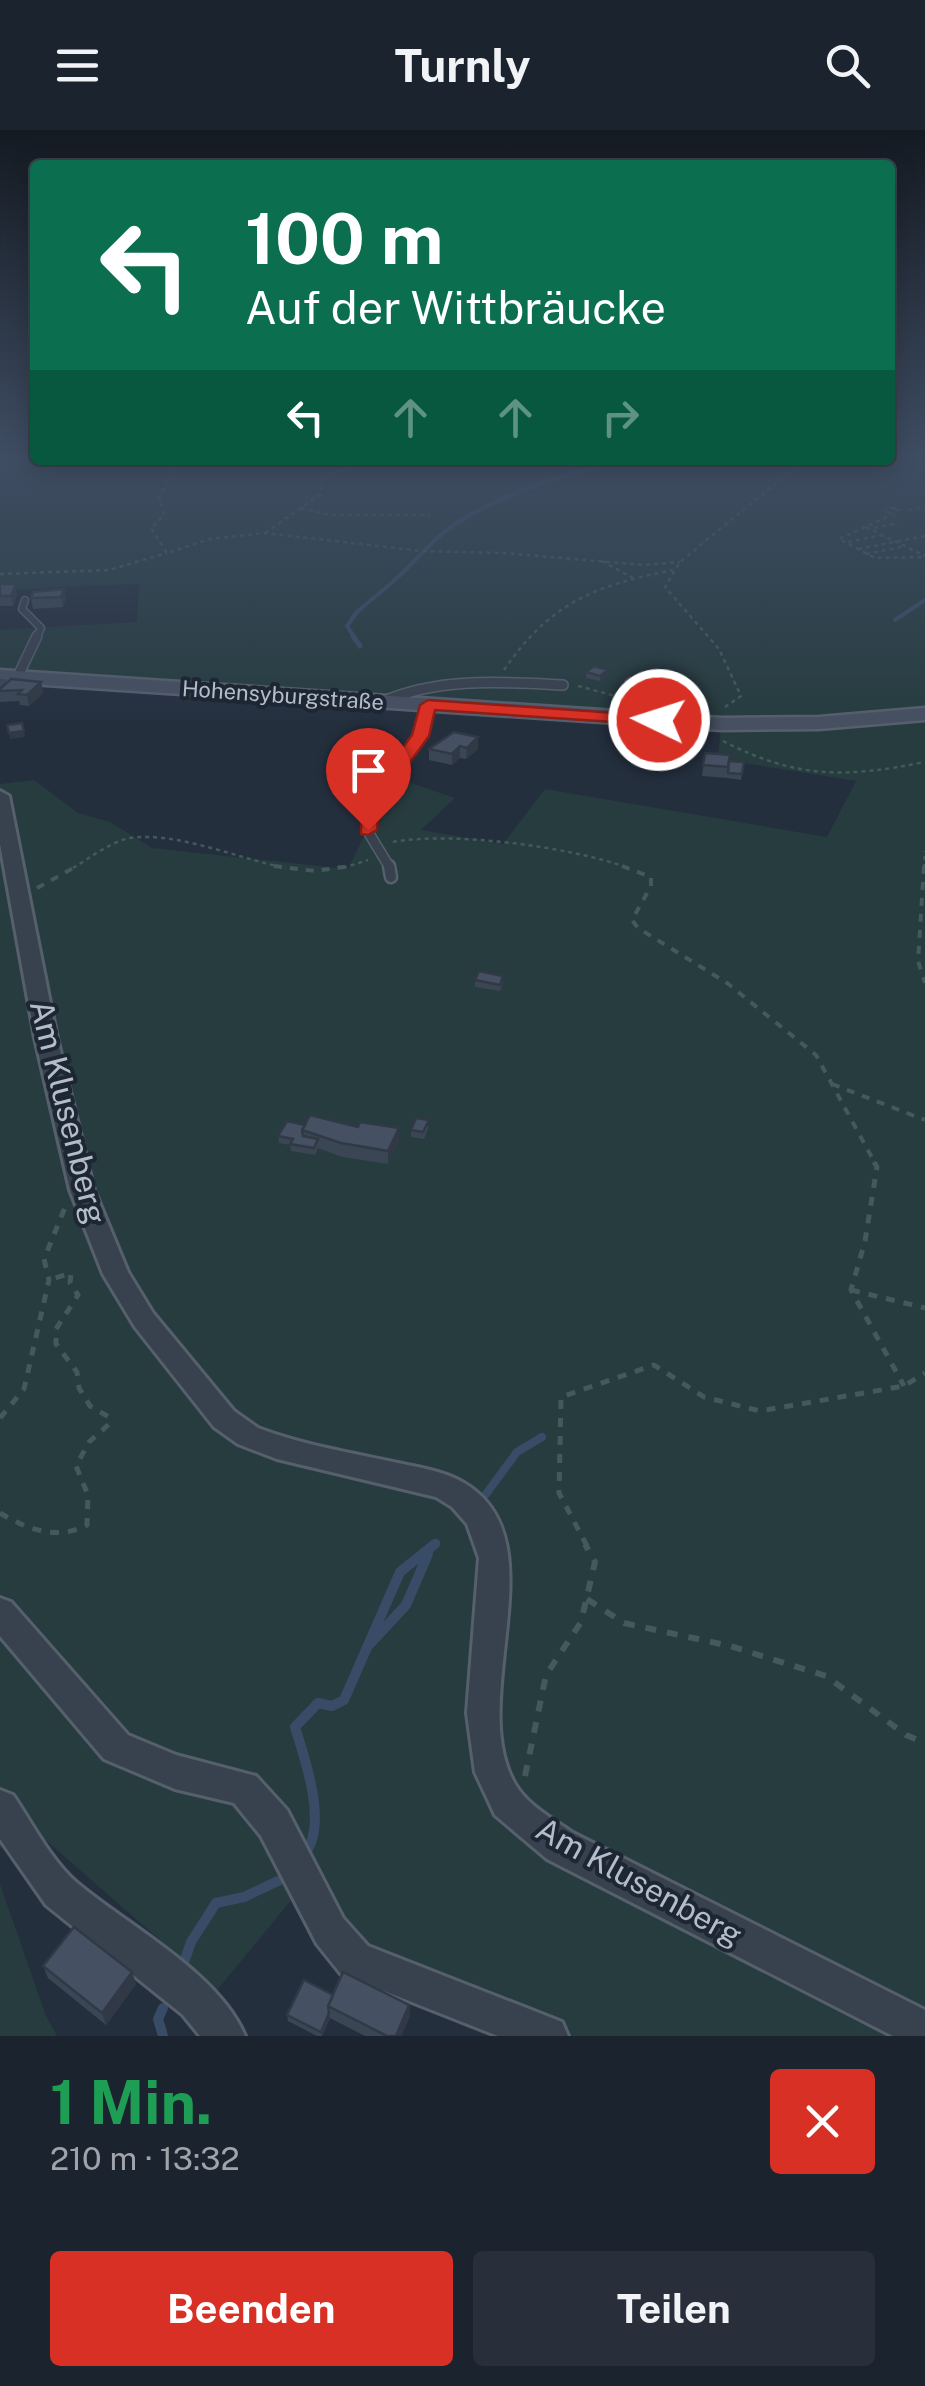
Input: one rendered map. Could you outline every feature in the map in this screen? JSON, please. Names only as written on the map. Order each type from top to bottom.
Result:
[{"type":"main road","name":"Hohensyburgstraße","points":[[8,677],[700,723],[819,723],[925,714]]},
{"type":"street","name":"Am Klusenberg","points":[[0,796],[46,1038],[82,1190],[116,1274],[144,1320],[224,1419],[277,1448],[442,1486],[478,1512],[492,1539],[495,1558],[484,1727],[486,1757],[503,1798],[518,1814],[560,1846],[925,2031]]},
{"type":"street","points":[[0,1612],[116,1747],[175,1772],[244,1788],[274,1822],[330,1931],[355,1960],[548,2036]]},
{"type":"street","points":[[0,1808],[59,1892],[198,2002],[224,2036]]},
{"type":"lane","points":[[8,677],[42,628],[22,608],[25,600]]},
{"type":"lane","points":[[382,702],[413,690],[496,682],[563,685]]},
{"type":"lane","points":[[391,877],[368,830],[370,805],[420,736],[428,705]]},
{"type":"path","points":[[163,547],[167,553]]},
{"type":"path","points":[[0,574],[109,570],[187,547]]},
{"type":"path","points":[[386,547],[644,565],[680,562]]},
{"type":"path","points":[[698,547],[673,570],[666,588],[681,609],[721,646],[734,669],[741,696],[721,710]]},
{"type":"path","points":[[853,547],[874,558],[925,556]]},
{"type":"path","points":[[858,550],[873,547]]},
{"type":"path","points":[[866,554],[901,547]]},
{"type":"path","points":[[601,560],[633,578]]},
{"type":"path","points":[[496,682],[515,652],[554,608],[613,582],[673,570]]},
{"type":"path","points":[[700,723],[712,736],[765,762],[820,776],[863,774],[925,762]]},
{"type":"path","points":[[21,896],[69,875],[127,838],[169,840],[219,850],[264,866],[311,871],[338,872],[379,850],[426,836],[552,851],[639,870],[651,877],[651,886],[632,920],[638,928],[742,995],[816,1055],[877,1167],[865,1241],[851,1290],[904,1386]]},
{"type":"path","points":[[925,851],[918,962],[925,983]]},
{"type":"path","points":[[832,1084],[925,1120]]},
{"type":"path","points":[[0,1418],[24,1390],[36,1350],[49,1280],[44,1258],[50,1238],[68,1201],[82,1190]]},
{"type":"path","points":[[0,1513],[31,1529],[64,1534],[87,1525],[92,1511],[90,1495],[77,1479],[75,1463],[85,1442],[109,1424],[109,1417],[90,1406],[77,1372],[56,1344],[56,1329],[78,1296],[70,1283],[72,1274],[68,1271],[49,1280]]},
{"type":"path","points":[[851,1290],[925,1308]]},
{"type":"path","points":[[518,1814],[546,1675],[581,1622],[596,1562],[559,1493],[560,1396],[654,1365],[704,1397],[760,1412],[904,1386],[925,1373]]},
{"type":"path","points":[[587,1599],[624,1623],[730,1646],[826,1676],[906,1735],[925,1743]]},
{"type":"green space","points":[[0,547],[925,547],[925,2036],[561,2036],[357,1946],[302,1887],[217,1990],[33,1829],[0,1848],[0,784],[34,780],[78,813],[110,822],[152,848],[348,869],[367,830],[370,805],[388,775],[455,798],[421,830],[503,844],[545,789],[827,837],[856,781],[718,759],[721,725],[0,676],[0,630],[137,622],[139,584],[0,590]]},
{"type":"green space","points":[[0,1884],[46,2016],[57,2036],[0,2036]]},
{"type":"building","points":[[0,584],[16,584],[11,596],[0,596]]},
{"type":"building","points":[[64,589],[61,597],[31,598],[33,592]]},
{"type":"building","points":[[594,666],[608,670],[600,676],[586,672]]},
{"type":"building","points":[[628,675],[660,677],[648,688],[621,682]]},
{"type":"building","points":[[11,679],[41,682],[27,695],[18,694],[22,690],[0,691]]},
{"type":"building","points":[[22,723],[24,731],[9,733],[7,725]]},
{"type":"building","points":[[454,732],[478,737],[467,748],[460,746],[452,754],[429,749]]},
{"type":"building","points":[[705,753],[730,755],[728,767],[703,765]]},
{"type":"building","points":[[729,761],[744,762],[742,774],[728,773]]},
{"type":"building","points":[[479,971],[503,976],[500,985],[475,980]]},
{"type":"building","points":[[310,1115],[358,1127],[360,1122],[399,1128],[388,1151],[341,1143],[302,1130]]},
{"type":"building","points":[[416,1118],[429,1120],[423,1132],[411,1130]]},
{"type":"building","points":[[287,1121],[305,1125],[303,1136],[318,1139],[314,1148],[290,1144],[293,1139],[278,1136]]},
{"type":"building","points":[[74,1927],[132,1972],[102,2013],[43,1966]]},
{"type":"building","points":[[343,1972],[409,2005],[396,2036],[387,2036],[328,2006]]},
{"type":"building","points":[[304,1980],[333,1995],[321,2032],[287,2015]]},
{"type":"waterway","points":[[355,638],[347,626],[356,613],[429,547]]},
{"type":"waterway","points":[[895,620],[925,600]]},
{"type":"waterway","points":[[353,636],[360,646]]},
{"type":"waterway","points":[[486,1494],[517,1452],[542,1437]]},
{"type":"waterway","points":[[432,1546],[436,1543]]},
{"type":"waterway","points":[[305,1854],[312,1841],[315,1809],[295,1727],[318,1703],[332,1706],[344,1700],[400,1572],[435,1544]]},
{"type":"waterway","points":[[368,1646],[406,1605],[428,1554]]},
{"type":"waterway","points":[[181,1971],[191,1942],[216,1903],[244,1897],[278,1881]]},
{"type":"waterway","points":[[163,2008],[158,2019],[163,2036]]},
{"type":"route","points":[[368,830],[370,805],[388,775],[420,736],[428,705],[659,720]]}]
